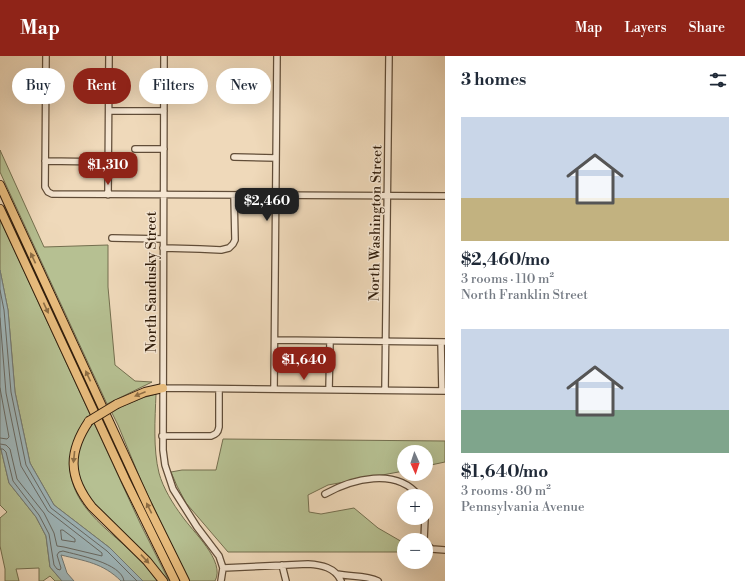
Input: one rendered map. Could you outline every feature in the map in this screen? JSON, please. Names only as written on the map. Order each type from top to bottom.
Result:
[{"type":"highway","points":[[0,185],[148,506],[185,581]]},
{"type":"highway","points":[[0,209],[125,479],[176,581]]},
{"type":"highway","points":[[163,388],[145,392],[117,404],[89,421],[78,440],[74,453],[75,476],[85,498],[92,507],[147,561],[163,581]]},
{"type":"street","points":[[46,56],[45,187],[48,192],[52,194],[445,196]]},
{"type":"street","points":[[108,195],[109,56]]},
{"type":"street","name":"North Sandusky Street","points":[[164,56],[162,450],[173,489],[197,527],[219,556],[223,568]]},
{"type":"street","points":[[274,389],[278,56]]},
{"type":"street","name":"North Washington Street","points":[[385,390],[389,56]]},
{"type":"street","points":[[109,111],[164,111]]},
{"type":"street","points":[[135,149],[164,149]]},
{"type":"street","points":[[234,157],[276,158]]},
{"type":"street","points":[[45,161],[109,162]]},
{"type":"street","points":[[163,248],[200,248],[221,250],[230,248],[235,240],[234,195]]},
{"type":"street","points":[[112,238],[163,239]]},
{"type":"street","points":[[163,388],[443,391],[443,342],[275,340]]},
{"type":"street","points":[[329,390],[330,341]]},
{"type":"street","points":[[162,436],[210,436],[216,434],[219,427],[219,389]]},
{"type":"street","points":[[325,494],[349,483],[381,478],[403,483],[412,489]]},
{"type":"street","points":[[433,549],[445,550]]},
{"type":"street","points":[[282,565],[286,581]]},
{"type":"street","points":[[221,581],[223,568],[282,565],[320,565],[345,576],[373,578],[378,581]]},
{"type":"street","points":[[338,574],[341,581]]},
{"type":"green space","points":[[0,150],[44,247],[108,245],[108,287],[115,365],[135,381],[152,382],[107,404],[0,172]]},
{"type":"green space","points":[[0,219],[140,523],[169,581],[93,505],[79,481],[77,452],[84,434],[92,425],[89,417],[80,429],[74,441],[71,453],[71,478],[75,490],[91,514],[136,556],[158,581],[143,581],[110,548],[54,505],[30,463],[15,392],[8,310],[0,270]]},
{"type":"green space","points":[[156,394],[155,444],[159,473],[175,506],[212,556],[216,565],[217,573],[215,581],[188,580],[142,483],[111,411],[142,398]]},
{"type":"green space","points":[[223,439],[445,441],[445,462],[433,465],[433,445],[397,445],[397,472],[328,485],[308,495],[309,512],[321,514],[354,508],[378,528],[397,539],[397,552],[228,552],[186,503],[171,472],[182,470],[216,470]]},
{"type":"green space","points":[[0,445],[9,483],[36,517],[46,536],[50,567],[62,581],[55,581],[50,576],[43,581],[39,581],[39,568],[16,569],[19,581],[5,581],[5,569],[0,546],[0,518],[7,512],[0,505]]},
{"type":"water","points":[[0,270],[8,310],[15,392],[30,463],[54,505],[110,548],[143,581],[121,581],[100,566],[61,555],[67,573],[74,581],[62,581],[50,567],[46,536],[36,517],[9,483],[0,445]]}]
